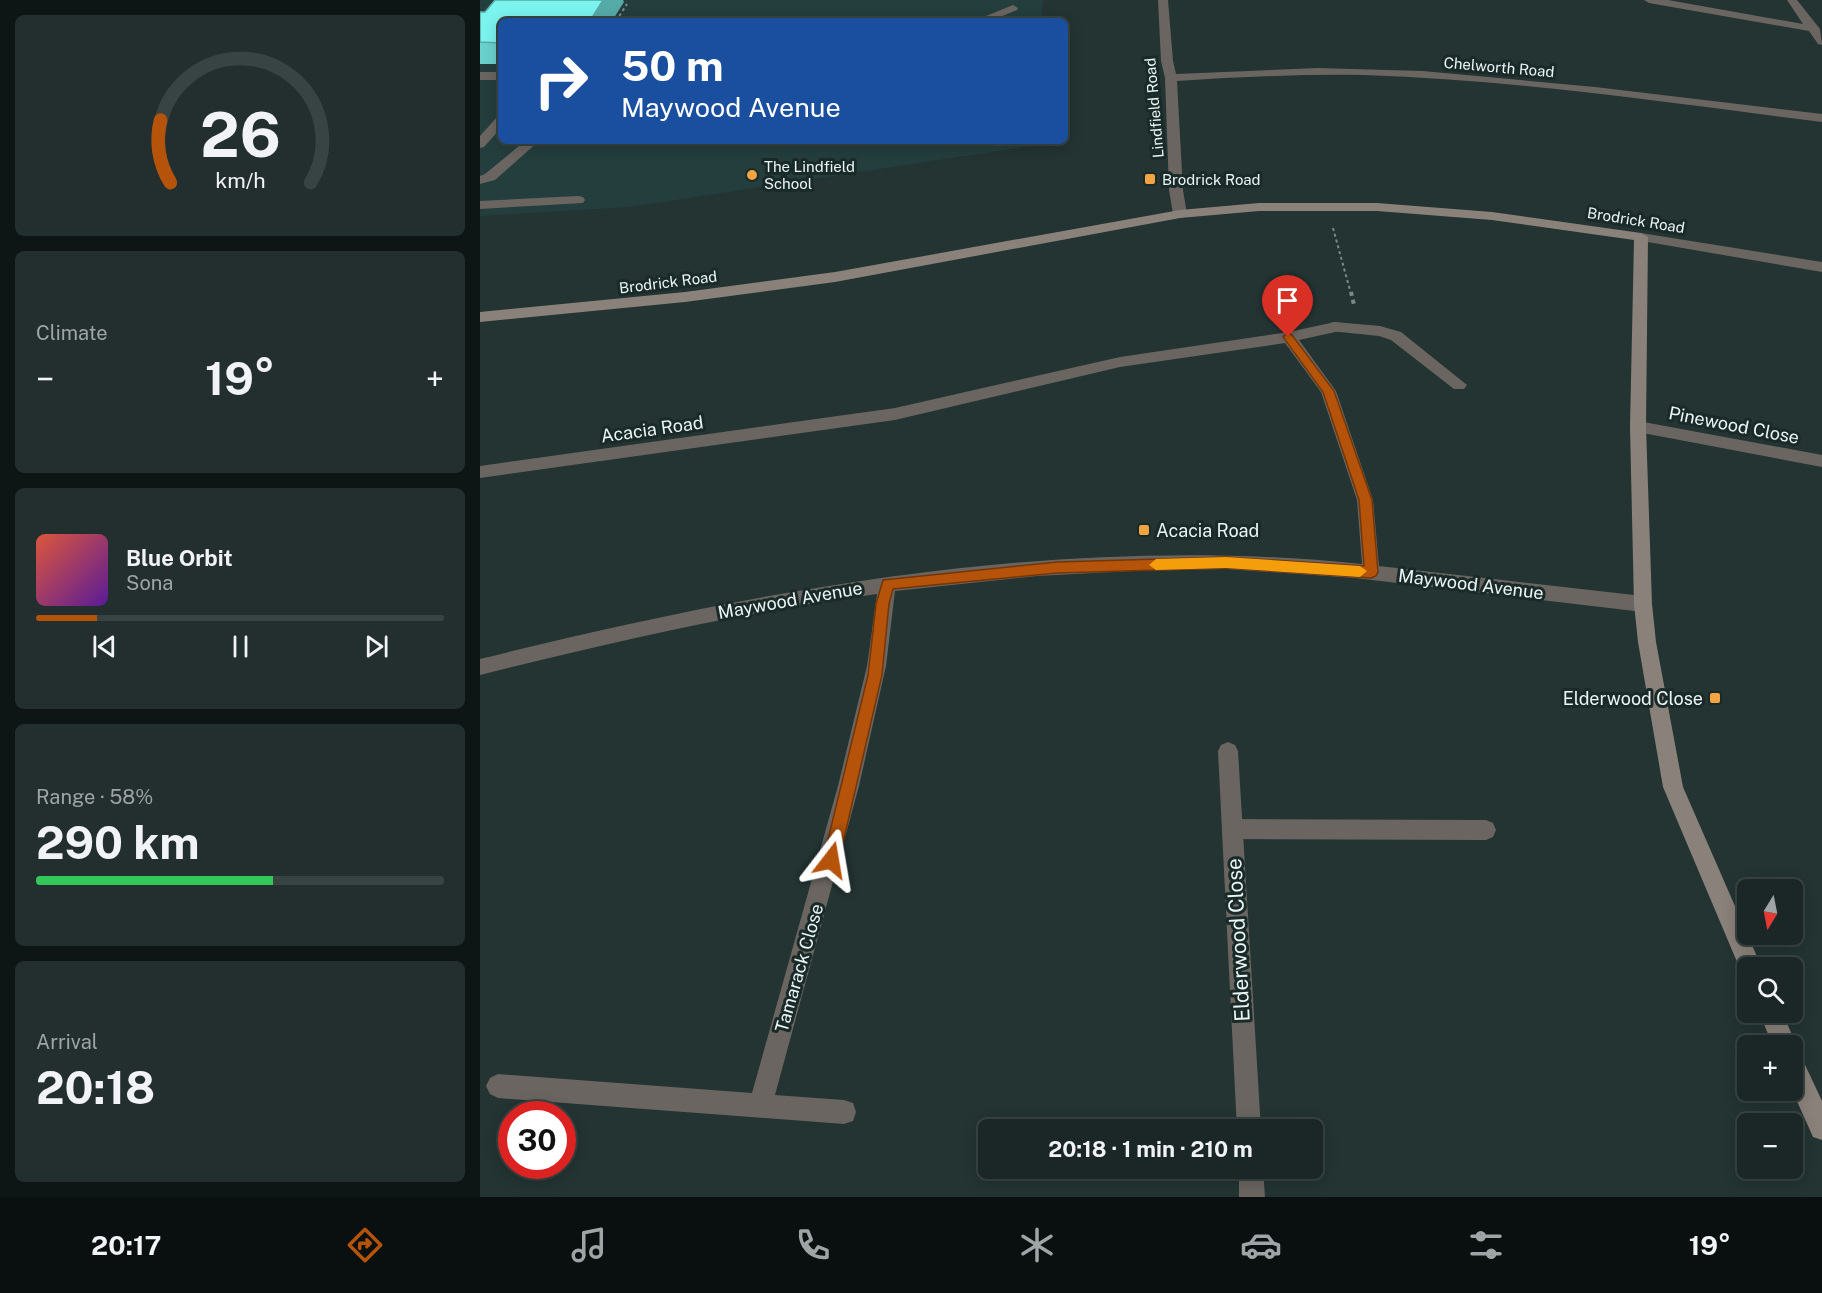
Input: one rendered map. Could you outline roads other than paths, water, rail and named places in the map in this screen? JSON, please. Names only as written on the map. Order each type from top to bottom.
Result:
[{"type":"street","name":"Lindfield Road","points":[[1163,0],[1167,61],[1172,78],[1176,190],[1180,214]]},
{"type":"street","points":[[1649,0],[1814,29]]},
{"type":"street","points":[[1792,0],[1822,42]]},
{"type":"street","points":[[986,18],[1014,4]]},
{"type":"street","name":"Chelworth Road","points":[[1172,78],[1294,72],[1365,72],[1445,76],[1607,92],[1822,118]]},
{"type":"street","points":[[480,76],[498,76]]},
{"type":"street","points":[[480,144],[498,123]]},
{"type":"street","points":[[480,180],[490,177],[530,144]]},
{"type":"street","points":[[480,205],[578,200]]},
{"type":"street","name":"Brodrick Road","points":[[480,317],[685,297],[835,277],[1180,214],[1259,207],[1377,207],[1492,216],[1641,237],[1822,267]]},
{"type":"street","points":[[1641,237],[1638,427],[1643,604],[1647,642],[1673,787],[1746,957]]},
{"type":"street","name":"Acacia Road","points":[[480,472],[895,414],[1120,362],[1288,337],[1335,327],[1380,331],[1396,336],[1459,385]]},
{"type":"street","points":[[1288,337],[1328,391],[1365,500],[1371,572]]},
{"type":"street","name":"Pinewood Close","points":[[1638,427],[1822,461]]},
{"type":"street","name":"Maywood Avenue","points":[[480,667],[652,625],[888,584],[1057,568],[1226,562],[1371,572],[1643,604]]},
{"type":"street","name":"Tamarack Close","points":[[760,1107],[833,848],[875,675],[883,604],[888,584]]},
{"type":"street","name":"Elderwood Close","points":[[1228,751],[1248,1119]]},
{"type":"street","points":[[1232,829],[1486,830]]},
{"type":"street","points":[[498,1086],[844,1112]]},
{"type":"street","points":[[1803,1086],[1822,1128]]},
{"type":"street","points":[[1251,1179],[1252,1197]]},
{"type":"place","name":"The Lindfield School","points":[[752,175]]},
{"type":"place","name":"Brodrick Road","points":[[1150,179]]},
{"type":"place","name":"Acacia Road","points":[[1144,530]]},
{"type":"place","name":"Elderwood Close","points":[[1715,698]]}]
